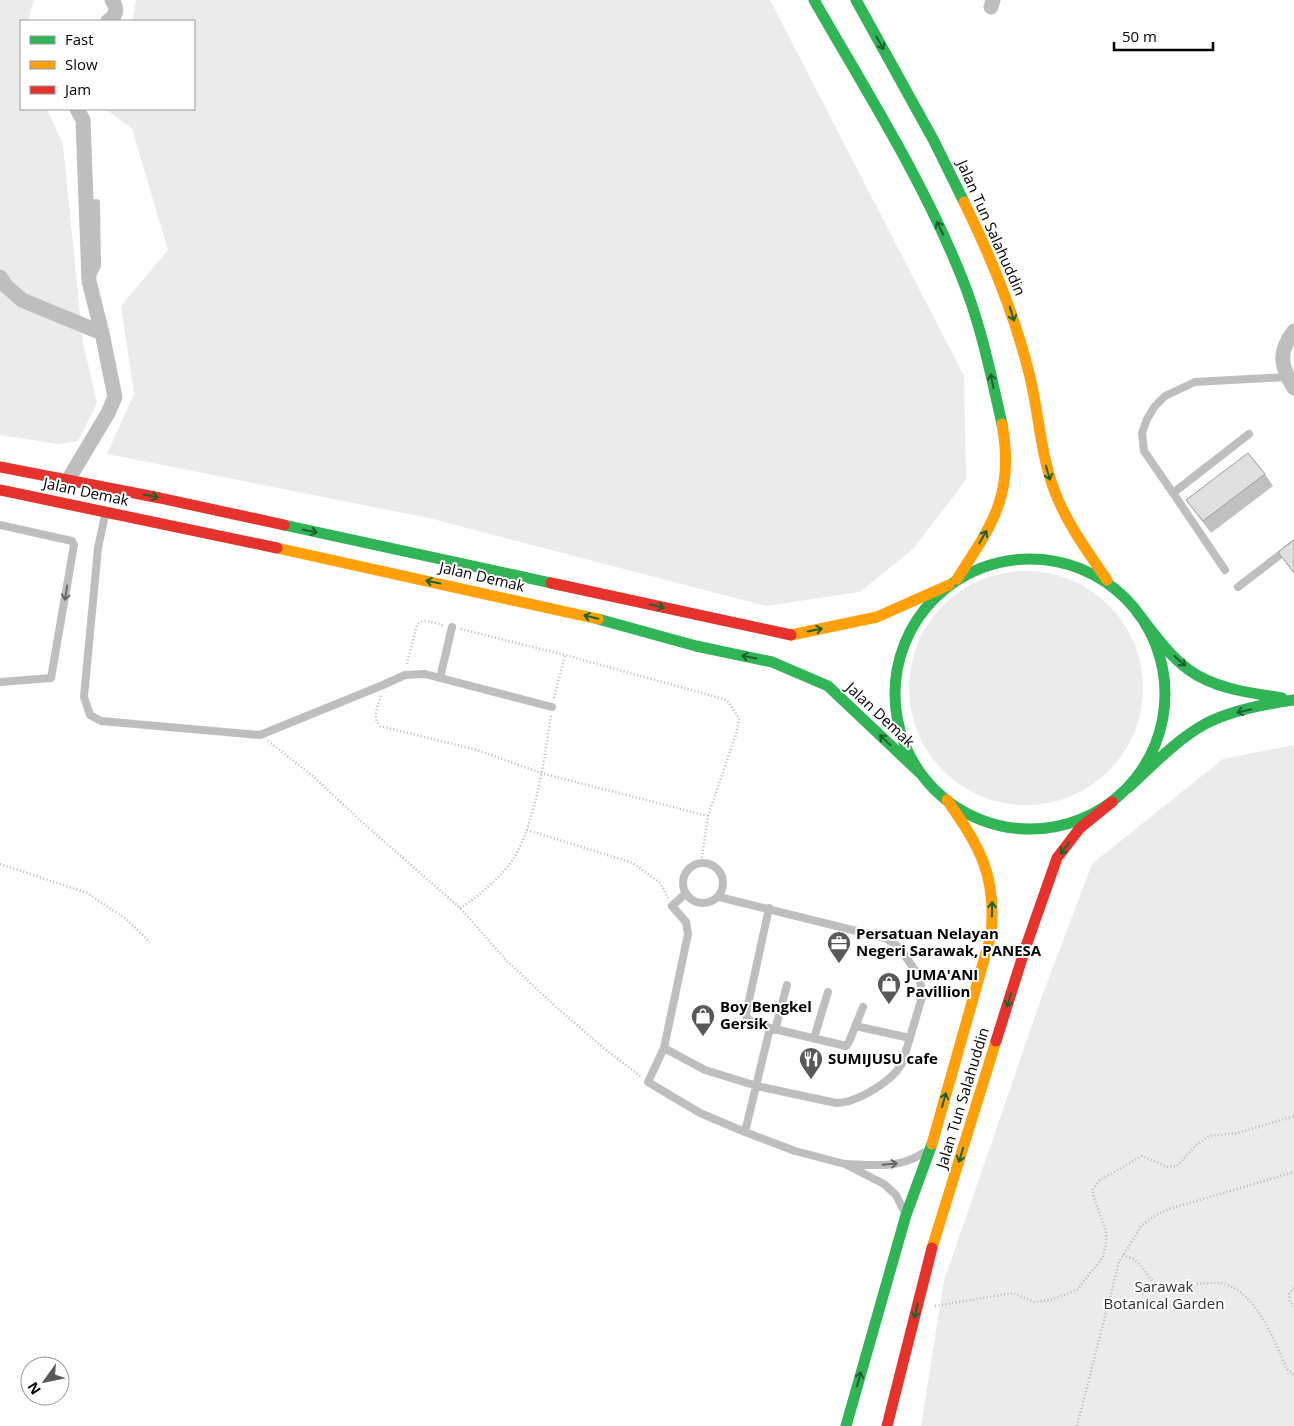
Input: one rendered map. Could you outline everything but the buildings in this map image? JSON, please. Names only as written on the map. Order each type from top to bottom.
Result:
[{"type":"main road","points":[[814,0],[910,170],[941,230],[962,280],[989,363],[1004,440],[1006,476],[1001,498],[992,522],[953,582],[932,600],[914,623],[902,650],[896,672],[894,696],[900,731],[908,753],[920,773],[946,800],[965,813],[986,822],[1007,828],[1029,830],[1052,828],[1073,823],[1094,814],[1112,802],[1193,732],[1215,719],[1293,700]]},
{"type":"main road","name":"Jalan Tun Salahuddin","points":[[856,0],[934,141],[989,254],[1010,308],[1029,373],[1048,471],[1055,493],[1076,535],[1113,588]]},
{"type":"main road","name":"Jalan Demak","points":[[0,467],[790,635],[877,617],[976,570],[1016,559],[1057,561],[1077,567],[1096,576],[1113,588]]},
{"type":"main road","name":"Jalan Demak","points":[[0,490],[494,595],[602,620],[696,646],[772,662],[828,686],[920,773]]},
{"type":"main road","points":[[1113,588],[1136,612],[1161,643],[1196,675],[1238,690],[1293,700]]},
{"type":"main road","points":[[1128,788],[1147,762],[1156,743],[1165,701],[1160,659],[1148,629],[1136,612]]},
{"type":"main road","name":"Jalan Tun Salahuddin","points":[[846,1426],[906,1215],[931,1147],[991,935],[993,905],[991,882],[981,853],[967,828],[946,800]]},
{"type":"main road","name":"Jalan Tun Salahuddin","points":[[887,1426],[934,1241],[1025,949],[1051,873],[1057,858],[1080,828],[1112,802]]},
{"type":"street","points":[[109,20],[116,12],[116,7],[112,0]]},
{"type":"street","points":[[68,480],[108,413],[115,397],[102,332],[89,281],[83,120],[78,110]]},
{"type":"street","points":[[0,277],[6,286],[22,300],[102,332]]},
{"type":"street","points":[[1290,382],[1282,365],[1284,345],[1294,331]]},
{"type":"lane","points":[[89,281],[97,266],[96,203]]},
{"type":"lane","points":[[1225,570],[1144,450],[1142,433],[1147,419],[1155,406],[1165,396],[1195,382],[1290,382]]},
{"type":"lane","points":[[1173,492],[1249,434]]},
{"type":"lane","points":[[105,512],[98,548],[84,697],[90,715],[101,721],[260,736],[405,675],[425,674],[552,707]]},
{"type":"lane","points":[[0,525],[72,541],[74,545],[52,676],[50,679],[0,682]]},
{"type":"lane","points":[[1238,587],[1294,544]]},
{"type":"lane","points":[[440,678],[452,627]]},
{"type":"lane","points":[[700,864],[707,864],[719,871],[723,884],[718,897],[708,903],[701,903],[695,901],[686,893],[684,887],[686,874],[689,869],[700,864]]},
{"type":"lane","points":[[686,893],[672,906],[686,922],[688,934],[664,1048],[648,1082],[700,1113],[794,1151],[845,1164],[884,1184],[896,1195],[906,1215]]},
{"type":"lane","points":[[664,1048],[705,1070],[757,1086],[836,1103],[846,1103],[891,1078],[900,1069],[922,997],[919,976],[896,945],[885,938],[718,897]]},
{"type":"lane","points":[[769,908],[746,1014],[750,1022],[846,1046],[863,1007]]},
{"type":"lane","points":[[744,1132],[787,985]]},
{"type":"lane","points":[[814,1038],[828,992]]},
{"type":"lane","points":[[855,1026],[910,1038]]},
{"type":"lane","points":[[845,1164],[885,1165],[904,1163],[931,1147]]},
{"type":"path","points":[[405,675],[417,625],[424,620],[565,655],[727,700],[739,718],[737,731],[708,816],[700,864]]},
{"type":"path","points":[[460,908],[493,881],[513,859],[526,829],[541,773],[552,707],[565,655]]},
{"type":"path","points":[[383,685],[376,718],[377,724],[380,726],[477,750],[541,773],[708,816]]},
{"type":"path","points":[[260,736],[314,777],[460,908],[507,961],[556,1008],[648,1082]]},
{"type":"path","points":[[526,829],[633,863],[660,883],[672,906]]},
{"type":"path","points":[[0,864],[87,893],[126,919],[150,942]]},
{"type":"path","points":[[916,1309],[1013,1293],[1034,1302],[1051,1300],[1076,1290],[1103,1258],[1106,1231],[1093,1194],[1093,1189],[1100,1180],[1142,1156],[1168,1167],[1177,1166],[1195,1146],[1210,1136],[1238,1133],[1294,1116]]},
{"type":"path","points":[[1077,1426],[1119,1262],[1122,1254],[1142,1225],[1169,1209],[1294,1172]]},
{"type":"path","points":[[1122,1254],[1136,1261],[1150,1280],[1167,1289],[1184,1289],[1199,1284],[1220,1283],[1235,1288],[1250,1301],[1287,1369],[1294,1375]]},
{"type":"path","points":[[1294,1288],[1289,1294],[1290,1302],[1294,1306]]},
{"type":"green space","points":[[0,0],[34,0],[28,20],[20,20],[20,110],[47,110],[63,145],[83,343],[97,403],[78,441],[58,444],[0,435]]},
{"type":"green space","points":[[136,0],[770,0],[964,376],[966,480],[913,549],[860,592],[766,606],[429,518],[107,454],[134,394],[121,306],[168,250],[132,129],[107,110],[195,110],[195,20],[133,20]]},
{"type":"green space","points":[[1026,571],[1049,573],[1071,580],[1091,591],[1109,605],[1123,623],[1134,643],[1141,665],[1143,688],[1141,711],[1134,733],[1123,753],[1109,771],[1091,785],[1071,796],[1049,803],[1026,805],[1003,803],[981,796],[961,785],[943,771],[929,753],[918,733],[911,711],[909,688],[911,665],[918,643],[929,623],[943,605],[961,591],[981,580],[1003,573]]},
{"type":"green space","name":"Sarawak Botanical Garden","points":[[1294,745],[1294,1426],[921,1426],[944,1281],[1041,999],[1092,864],[1223,759]]},
{"type":"traffic: fast","points":[[814,0],[893,136],[947,242],[975,314],[1002,424]]},
{"type":"traffic: fast","points":[[856,0],[934,141],[964,202]]},
{"type":"traffic: fast","points":[[284,525],[551,583]]},
{"type":"traffic: fast","points":[[1017,559],[1043,559],[1069,564],[1082,569],[1105,581],[1126,598],[1143,619],[1155,642],[1163,668],[1165,694],[1163,720],[1155,746],[1143,769],[1126,790],[1105,807],[1069,824],[1043,829],[1017,829],[991,824],[966,813],[944,799],[925,780],[911,758],[900,733],[895,707],[895,681],[900,655],[911,630],[925,608],[944,589],[966,575],[991,564],[1017,559]]},
{"type":"traffic: fast","points":[[1137,612],[1174,657],[1199,676],[1222,686],[1282,698]]},
{"type":"traffic: fast","points":[[598,619],[696,646],[772,662],[828,686],[920,773]]},
{"type":"traffic: fast","points":[[1128,788],[1174,745],[1205,724],[1248,708],[1294,700]]},
{"type":"traffic: fast","points":[[846,1426],[906,1215],[932,1144]]},
{"type":"traffic: slow","points":[[964,202],[992,264],[1009,307],[1023,351],[1046,463],[1055,492],[1072,527],[1107,580]]},
{"type":"traffic: slow","points":[[957,579],[981,541],[998,507],[1006,470],[1002,424]]},
{"type":"traffic: slow","points":[[277,548],[598,619]]},
{"type":"traffic: slow","points":[[791,635],[877,617],[949,585]]},
{"type":"traffic: slow","points":[[932,1144],[991,935],[992,914],[991,896],[984,863],[969,833],[947,800]]},
{"type":"traffic: slow","points":[[932,1248],[996,1041]]},
{"type":"traffic: jam","points":[[0,467],[160,498],[284,525]]},
{"type":"traffic: jam","points":[[0,490],[277,548]]},
{"type":"traffic: jam","points":[[551,583],[791,635]]},
{"type":"traffic: jam","points":[[996,1041],[1025,949],[1057,858],[1080,828],[1112,802]]},
{"type":"traffic: jam","points":[[887,1426],[932,1248]]},
{"type":"place","name":"Persatuan Nelayan Negeri Sarawak, PANESA","points":[[839,964]]},
{"type":"place","name":"JUMA'ANI Pavillion","points":[[889,1005]]},
{"type":"place","name":"Boy Bengkel Gersik","points":[[703,1037]]},
{"type":"place","name":"SUMIJUSU cafe","points":[[811,1080]]}]
